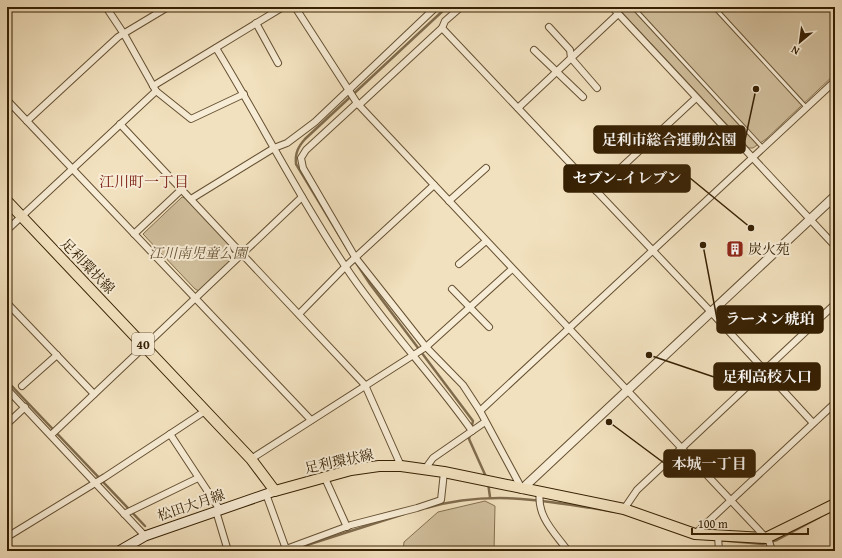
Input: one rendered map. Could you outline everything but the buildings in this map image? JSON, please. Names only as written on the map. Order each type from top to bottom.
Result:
[{"type":"main road","name":"足利環状線","points":[[7,201],[251,459],[270,492],[324,476],[358,469],[379,466],[402,466],[444,472],[522,489],[540,497],[624,509],[695,534],[717,539],[769,544],[835,504]]},
{"type":"main road","name":"松田大月線","points":[[119,551],[145,536],[270,492]]},
{"type":"street","points":[[106,7],[124,34],[154,88],[191,118],[244,94]]},
{"type":"street","points":[[27,121],[118,37],[168,7]]},
{"type":"street","points":[[7,230],[120,124],[154,88],[283,7]]},
{"type":"street","points":[[295,7],[348,91],[358,104],[730,500],[769,544]]},
{"type":"street","points":[[191,200],[274,148],[288,143],[348,91],[436,7]]},
{"type":"street","points":[[461,7],[445,21],[442,28],[306,150],[301,158],[308,178],[355,257],[426,347],[463,385],[480,411],[522,489],[626,390],[835,196]]},
{"type":"street","points":[[612,7],[835,246]]},
{"type":"street","points":[[518,108],[618,14]]},
{"type":"street","points":[[256,23],[278,63]]},
{"type":"street","points":[[549,27],[570,50],[571,58],[597,88]]},
{"type":"street","points":[[442,28],[711,312],[813,423]]},
{"type":"street","points":[[216,48],[244,94],[302,197],[345,267],[412,354],[449,399],[472,431]]},
{"type":"street","points":[[534,50],[583,97]]},
{"type":"street","points":[[480,411],[569,330],[835,81]]},
{"type":"street","points":[[596,190],[696,98]]},
{"type":"street","points":[[7,100],[311,420]]},
{"type":"street","points":[[120,124],[366,385],[402,466]]},
{"type":"street","points":[[449,201],[486,168]]},
{"type":"street","points":[[299,314],[355,257],[434,185]]},
{"type":"street","points":[[134,234],[182,189]]},
{"type":"street","points":[[54,433],[302,197]]},
{"type":"street","points":[[459,264],[486,241]]},
{"type":"street","points":[[251,459],[412,354],[426,347],[512,269]]},
{"type":"street","points":[[452,289],[489,327]]},
{"type":"street","points":[[7,303],[94,394]]},
{"type":"street","points":[[624,509],[637,490],[680,448],[835,304]]},
{"type":"street","points":[[22,386],[57,355]]},
{"type":"street","points":[[7,389],[54,433],[96,481],[129,511],[145,536]]},
{"type":"street","points":[[695,534],[835,403]]},
{"type":"street","points":[[7,424],[25,407]]},
{"type":"street","points":[[7,537],[96,481],[105,477],[205,411]]},
{"type":"street","points":[[425,469],[433,458],[486,422]]},
{"type":"street","points":[[170,434],[218,510],[228,551]]},
{"type":"street","points":[[280,551],[347,527],[441,500],[444,472]]},
{"type":"street","points":[[324,476],[347,527]]},
{"type":"street","points":[[129,511],[198,478]]},
{"type":"street","points":[[270,492],[286,549]]},
{"type":"street","points":[[540,497],[544,519],[568,551]]},
{"type":"street","points":[[717,539],[718,551]]},
{"type":"lane","points":[[633,7],[763,148]]},
{"type":"lane","points":[[716,8],[806,107]]},
{"type":"green space","points":[[617,7],[835,7],[835,74],[766,139],[753,148],[749,148]]},
{"type":"green space","name":"江川南児童公園","points":[[182,197],[185,198],[236,252],[236,256],[199,291],[195,289],[143,234]]},
{"type":"green space","points":[[485,501],[495,506],[494,551],[403,551],[404,542],[438,512]]},
{"type":"waterway","points":[[348,250],[296,164],[296,157],[300,145],[447,7]]},
{"type":"waterway","points":[[355,261],[370,284],[473,421],[471,429]]},
{"type":"waterway","points":[[7,381],[145,526]]},
{"type":"waterway","points":[[470,434],[469,439],[487,479]]},
{"type":"waterway","points":[[488,483],[490,497]]},
{"type":"waterway","points":[[426,508],[450,502],[497,498],[544,501],[615,512]]},
{"type":"waterway","points":[[304,546],[404,514]]},
{"type":"waterway","points":[[695,538],[763,544],[777,540],[820,517]]},
{"type":"place","name":"足利市総合運動公園","points":[[756,89]]},
{"type":"place","name":"セブン-イレブン","points":[[751,228]]},
{"type":"place","name":"ラーメン琥珀","points":[[703,245]]},
{"type":"place","name":"炭火苑","points":[[735,249]]},
{"type":"place","name":"足利高校入口","points":[[649,355]]},
{"type":"place","name":"本城一丁目","points":[[609,422]]},
{"type":"district","name":"江川町一丁目","points":[[144,181]]}]
